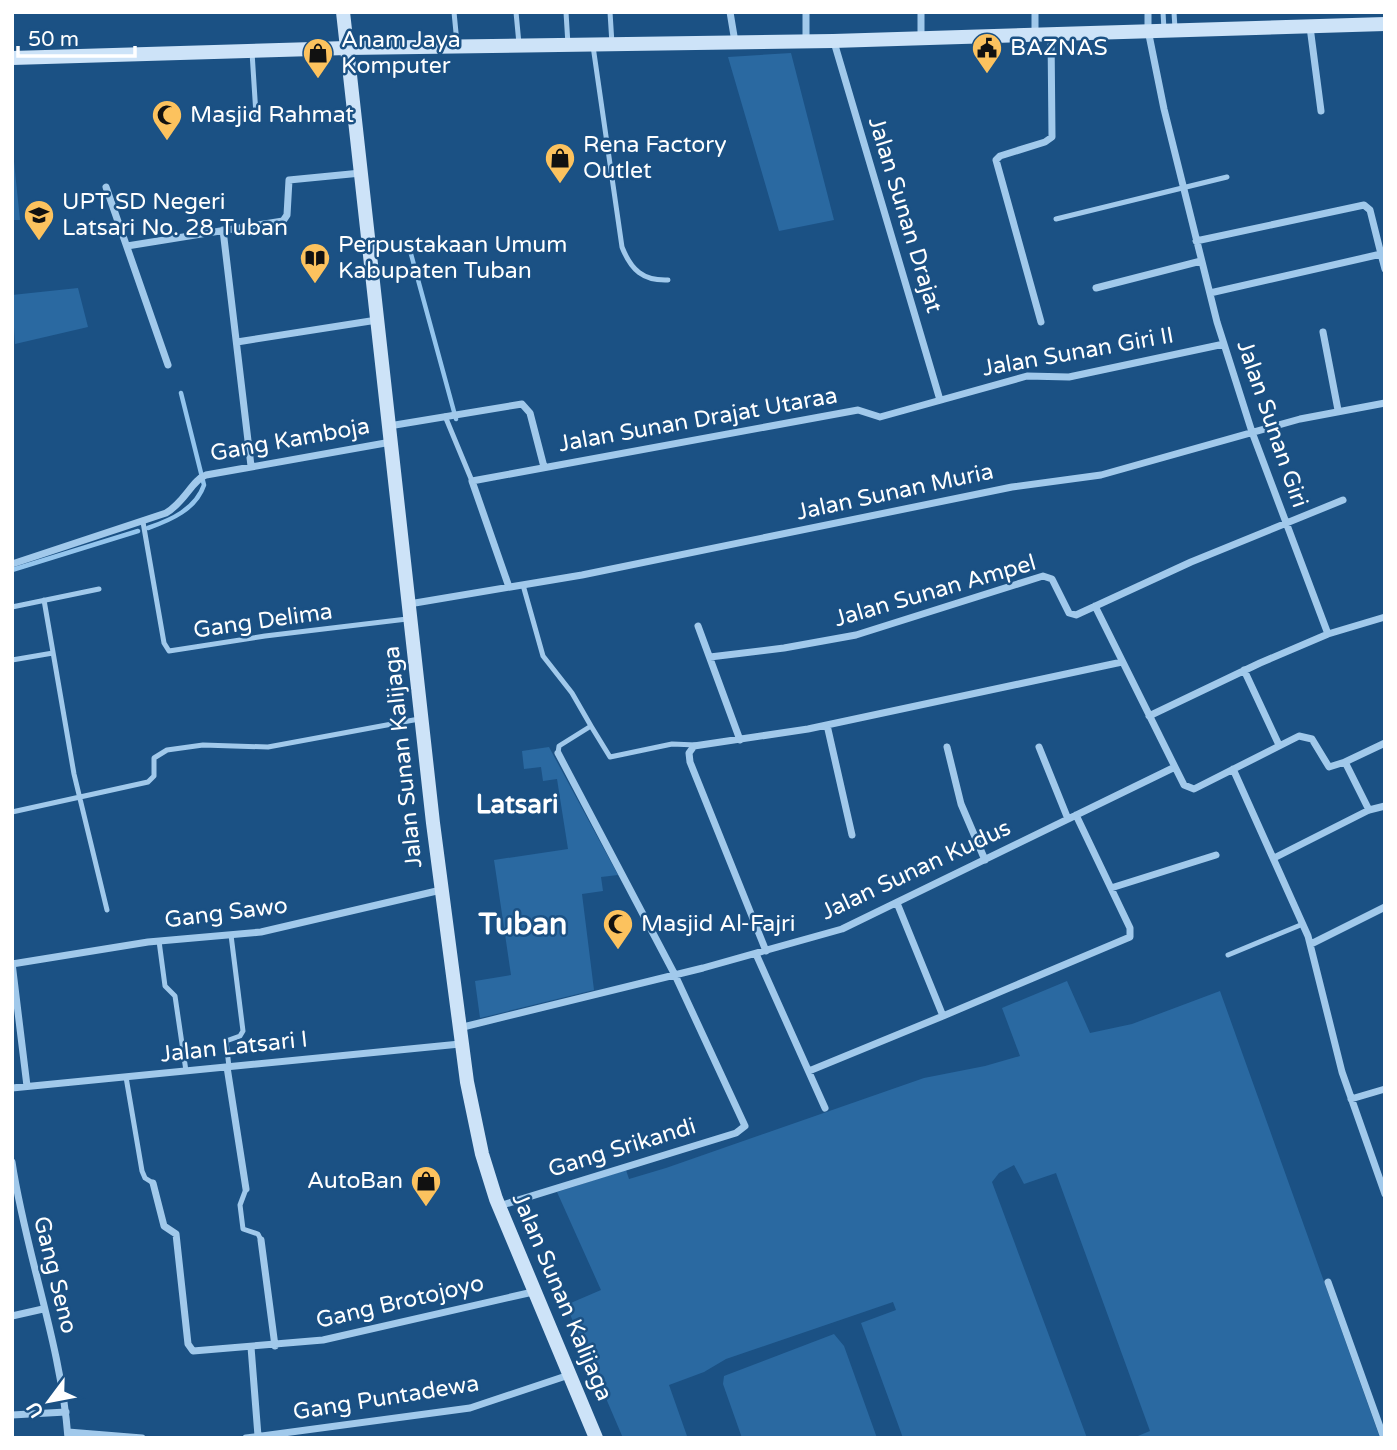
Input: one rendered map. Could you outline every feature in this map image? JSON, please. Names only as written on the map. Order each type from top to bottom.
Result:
[{"type":"main road","name":"Jalan Sunan Kalijaga","points":[[343,12],[460,1044],[479,1142],[498,1206],[596,1438]]},
{"type":"main road","points":[[12,58],[347,48],[833,41],[1310,26],[1375,21]]},
{"type":"street","points":[[730,12],[735,42]]},
{"type":"street","points":[[806,12],[806,41]]},
{"type":"street","points":[[921,12],[921,37]]},
{"type":"street","points":[[1035,12],[1035,34]]},
{"type":"street","name":"Jalan Sunan Giri","points":[[1148,12],[1148,30],[1183,187],[1224,344],[1252,432],[1328,634]]},
{"type":"street","points":[[1310,26],[1321,111]]},
{"type":"street","points":[[1041,323],[996,160],[1000,156],[1045,142],[1052,137],[1051,33]]},
{"type":"street","name":"Jalan Sunan Drajat","points":[[833,41],[940,400]]},
{"type":"street","points":[[127,246],[286,220],[287,185],[291,179],[361,173]]},
{"type":"street","points":[[106,187],[168,365]]},
{"type":"street","points":[[1196,241],[1362,205],[1370,210],[1385,269]]},
{"type":"street","points":[[223,230],[251,466]]},
{"type":"street","points":[[1210,293],[1381,254]]},
{"type":"street","points":[[1096,288],[1201,261]]},
{"type":"street","points":[[237,342],[377,320]]},
{"type":"street","points":[[1323,332],[1338,410]]},
{"type":"street","name":"Jalan Sunan Giri II","points":[[940,400],[1027,376],[1074,376],[1224,344]]},
{"type":"street","name":"Jalan Sunan Drajat Utaraa","points":[[472,481],[858,410],[880,417],[940,400]]},
{"type":"street","name":"Jalan Sunan Muria","points":[[409,604],[849,523],[1012,488],[1101,475],[1338,410],[1385,403]]},
{"type":"street","points":[[389,426],[462,412],[526,405],[544,467]]},
{"type":"street","name":"Gang Kamboja","points":[[12,564],[143,522],[180,503],[200,477],[209,474],[391,442]]},
{"type":"street","points":[[472,481],[509,587]]},
{"type":"street","name":"Jalan Sunan Ampel","points":[[709,657],[804,645],[915,619],[1043,576],[1052,579],[1071,615],[1343,500]]},
{"type":"street","points":[[1095,607],[1184,785],[1191,789],[1304,735],[1311,739],[1327,765],[1333,767],[1385,743]]},
{"type":"street","points":[[1149,716],[1244,670],[1328,634],[1385,617]]},
{"type":"street","points":[[698,626],[740,740]]},
{"type":"street","points":[[766,951],[690,762],[689,753],[696,745],[827,725],[1122,662]]},
{"type":"street","points":[[1244,670],[1279,745]]},
{"type":"street","points":[[827,725],[852,835]]},
{"type":"street","points":[[947,747],[961,804],[985,860]]},
{"type":"street","points":[[809,1071],[1125,941],[1131,935],[1111,888],[1072,817],[1039,747]]},
{"type":"street","points":[[558,753],[674,975]]},
{"type":"street","points":[[1345,762],[1370,810]]},
{"type":"street","name":"Jalan Sunan Kudus","points":[[458,1028],[756,954],[842,929],[1175,767]]},
{"type":"street","points":[[1233,769],[1311,944],[1351,1099],[1385,1194]]},
{"type":"street","points":[[1274,858],[1370,810],[1385,806]]},
{"type":"street","points":[[1111,888],[1216,855]]},
{"type":"street","name":"Gang Sawo","points":[[12,964],[159,941],[230,935],[314,922],[441,890]]},
{"type":"street","points":[[897,903],[943,1016]]},
{"type":"street","points":[[1311,944],[1385,907]]},
{"type":"street","points":[[756,954],[825,1108]]},
{"type":"street","points":[[12,964],[27,1086]]},
{"type":"street","name":"Gang Srikandi","points":[[498,1206],[736,1133],[744,1128],[743,1116],[674,975]]},
{"type":"street","name":"Jalan Latsari I","points":[[12,1088],[460,1044]]},
{"type":"street","points":[[228,1067],[246,1189]]},
{"type":"street","points":[[1351,1099],[1385,1089]]},
{"type":"street","name":"Gang Seno","points":[[12,1162],[20,1210],[62,1379],[68,1435]]},
{"type":"street","name":"Gang Brotojoyo","points":[[153,1182],[164,1226],[176,1234],[189,1347],[197,1352],[335,1338],[533,1292]]},
{"type":"street","points":[[261,1240],[275,1346]]},
{"type":"street","points":[[1328,1282],[1384,1438]]},
{"type":"street","points":[[12,1316],[43,1309]]},
{"type":"street","points":[[251,1347],[258,1436]]},
{"type":"street","name":"Gang Puntadewa","points":[[246,1438],[470,1408],[569,1376]]},
{"type":"street","points":[[12,1415],[66,1412]]},
{"type":"street","points":[[68,1435],[142,1438]]},
{"type":"lane","points":[[454,12],[457,47]]},
{"type":"lane","points":[[516,12],[519,45]]},
{"type":"lane","points":[[566,12],[568,45]]},
{"type":"lane","points":[[610,12],[612,44]]},
{"type":"lane","points":[[1163,12],[1170,29]]},
{"type":"lane","points":[[1170,29],[1174,12]]},
{"type":"lane","points":[[593,44],[622,247],[628,260],[643,277],[652,281],[668,280]]},
{"type":"lane","points":[[252,51],[256,115]]},
{"type":"lane","points":[[1056,219],[1227,177]]},
{"type":"lane","points":[[446,415],[472,481]]},
{"type":"lane","name":"Gang Delima","points":[[143,522],[164,643],[169,652],[255,637],[411,619]]},
{"type":"lane","points":[[523,585],[543,656],[572,693],[610,757],[672,744],[696,745]]},
{"type":"lane","points":[[12,607],[99,589]]},
{"type":"lane","points":[[44,600],[80,798],[107,910]]},
{"type":"lane","points":[[12,660],[53,653]]},
{"type":"lane","points":[[12,812],[148,782],[154,776],[154,758],[167,750],[203,745],[268,747],[422,719]]},
{"type":"lane","points":[[558,753],[559,746],[591,726]]},
{"type":"lane","points":[[1228,955],[1303,924]]},
{"type":"lane","points":[[228,1067],[226,1041],[240,1036],[243,1031],[230,935]]},
{"type":"lane","points":[[159,941],[165,986],[175,996],[186,1071]]},
{"type":"lane","points":[[126,1077],[142,1171],[145,1178],[153,1182]]},
{"type":"lane","points":[[246,1189],[240,1205],[243,1230],[258,1234],[261,1240]]},
{"type":"shaded area","points":[[791,53],[834,220],[779,231],[728,57]]},
{"type":"shaded area","points":[[12,142],[20,220],[12,220]]},
{"type":"shaded area","points":[[78,288],[88,327],[15,344],[12,295]]},
{"type":"shaded area","points":[[549,747],[618,875],[601,877],[603,891],[582,894],[594,990],[480,1018],[475,981],[511,975],[494,860],[568,849],[557,779],[543,781],[541,767],[524,769],[522,751]]},
{"type":"shaded area","points":[[1067,981],[1090,1033],[1132,1024],[1220,991],[1380,1438],[1133,1438],[1150,1431],[1056,1173],[1024,1184],[1014,1165],[999,1173],[992,1182],[1087,1438],[903,1438],[861,1323],[896,1310],[893,1302],[726,1359],[704,1372],[669,1385],[687,1436],[623,1438],[566,1305],[601,1290],[557,1192],[626,1170],[629,1179],[924,1078],[1020,1056],[1002,1008]]},
{"type":"shaded area","points":[[834,1334],[844,1346],[877,1438],[742,1438],[723,1384],[724,1376]]},
{"type":"waterway","points":[[411,254],[456,419]]},
{"type":"waterway","points":[[148,528],[189,507],[204,485],[181,393]]},
{"type":"waterway","points":[[12,570],[138,531]]},
{"type":"place","name":"BAZNAS","points":[[987,75]]},
{"type":"place","name":"Anam Jaya Komputer","points":[[318,80]]},
{"type":"place","name":"Masjid Rahmat","points":[[167,142]]},
{"type":"place","name":"Rena Factory Outlet","points":[[560,185]]},
{"type":"place","name":"UPT SD Negeri Latsari No. 28 Tuban","points":[[39,242]]},
{"type":"place","name":"Perpustakaan Umum Kabupaten Tuban","points":[[315,285]]},
{"type":"place","name":"Masjid Al-Fajri","points":[[618,951]]},
{"type":"place","name":"AutoBan","points":[[426,1208]]},
{"type":"district","name":"Latsari","points":[[517,804]]},
{"type":"district","name":"Tuban","points":[[523,924]]}]
